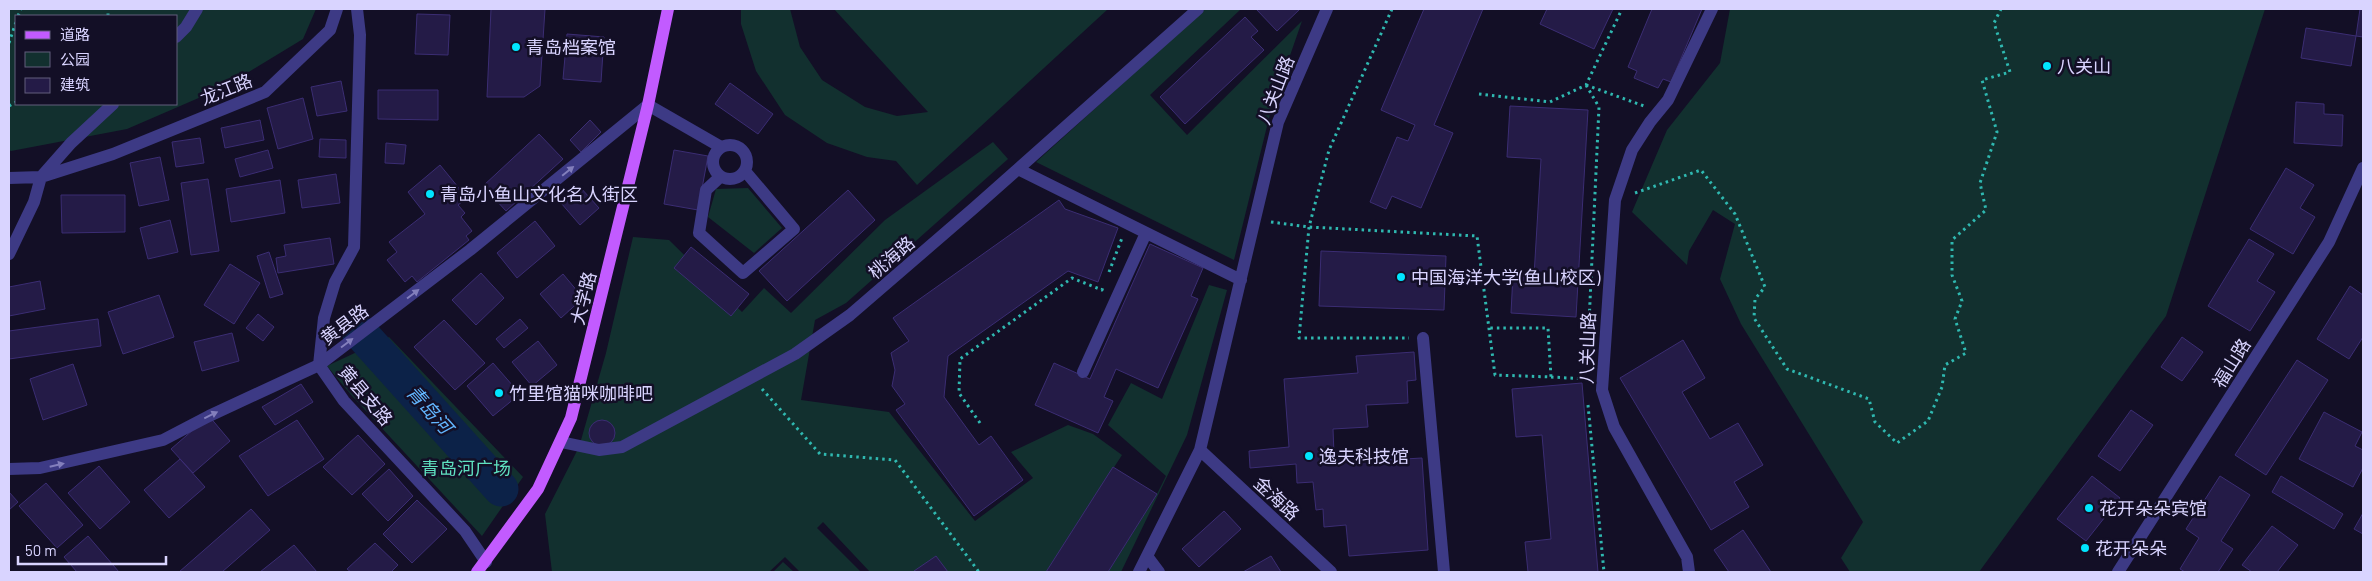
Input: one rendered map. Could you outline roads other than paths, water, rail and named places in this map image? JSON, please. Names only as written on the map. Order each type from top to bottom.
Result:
[{"type":"main road","name":"大学路","points":[[478,572],[538,489],[571,418],[648,105],[668,9]]},
{"type":"street","points":[[178,35],[186,28],[197,9]]},
{"type":"street","name":"龙江路","points":[[9,178],[41,177],[113,154],[266,92],[330,30],[337,9]]},
{"type":"street","name":"黄县支路","points":[[358,9],[360,35],[354,247],[335,282],[324,318],[320,364],[344,401],[465,531],[486,562]]},
{"type":"street","name":"桃海路","points":[[561,442],[599,450],[622,447],[795,354],[850,315],[1198,9]]},
{"type":"street","name":"八关山路","points":[[1139,572],[1200,450],[1278,122],[1327,9]]},
{"type":"street","name":"八关山路","points":[[1689,572],[1686,557],[1614,427],[1602,390],[1614,200],[1632,150],[1668,100],[1712,9]]},
{"type":"street","points":[[9,254],[34,202],[41,177],[72,143],[112,105]]},
{"type":"street","points":[[648,105],[721,147]]},
{"type":"street","name":"黄县路","points":[[9,469],[40,468],[163,440],[209,416],[320,364],[470,250],[648,105]]},
{"type":"street","points":[[732,145],[742,150],[747,160],[745,171],[737,178],[725,180],[720,177],[715,173],[712,161],[716,151],[721,147],[732,145]]},
{"type":"street","name":"福山路","points":[[2118,572],[2329,242],[2363,168]]},
{"type":"street","points":[[1018,169],[1241,280]]},
{"type":"street","points":[[720,177],[706,190],[699,233],[743,273],[794,229],[745,171]]},
{"type":"street","points":[[1083,372],[1146,232]]},
{"type":"street","points":[[1423,338],[1444,572]]},
{"type":"street","name":"金海路","points":[[1200,450],[1332,572]]},
{"type":"street","points":[[1147,556],[1159,572]]},
{"type":"waterway","name":"青岛河","points":[[358,330],[501,489]]},
{"type":"place","name":"青岛档案馆","points":[[516,47]]},
{"type":"place","name":"八关山","points":[[2047,66]]},
{"type":"place","name":"青岛小鱼山文化名人街区","points":[[430,194]]},
{"type":"place","name":"中国海洋大学(鱼山校区)","points":[[1401,277]]},
{"type":"place","name":"竹里馆猫咪咖啡吧","points":[[499,393]]},
{"type":"place","name":"逸夫科技馆","points":[[1309,456]]},
{"type":"place","name":"花开朵朵宾馆","points":[[2089,508]]},
{"type":"place","name":"花开朵朵","points":[[2085,548]]},
{"type":"park label","name":"青岛河广场","points":[[466,468]]}]
